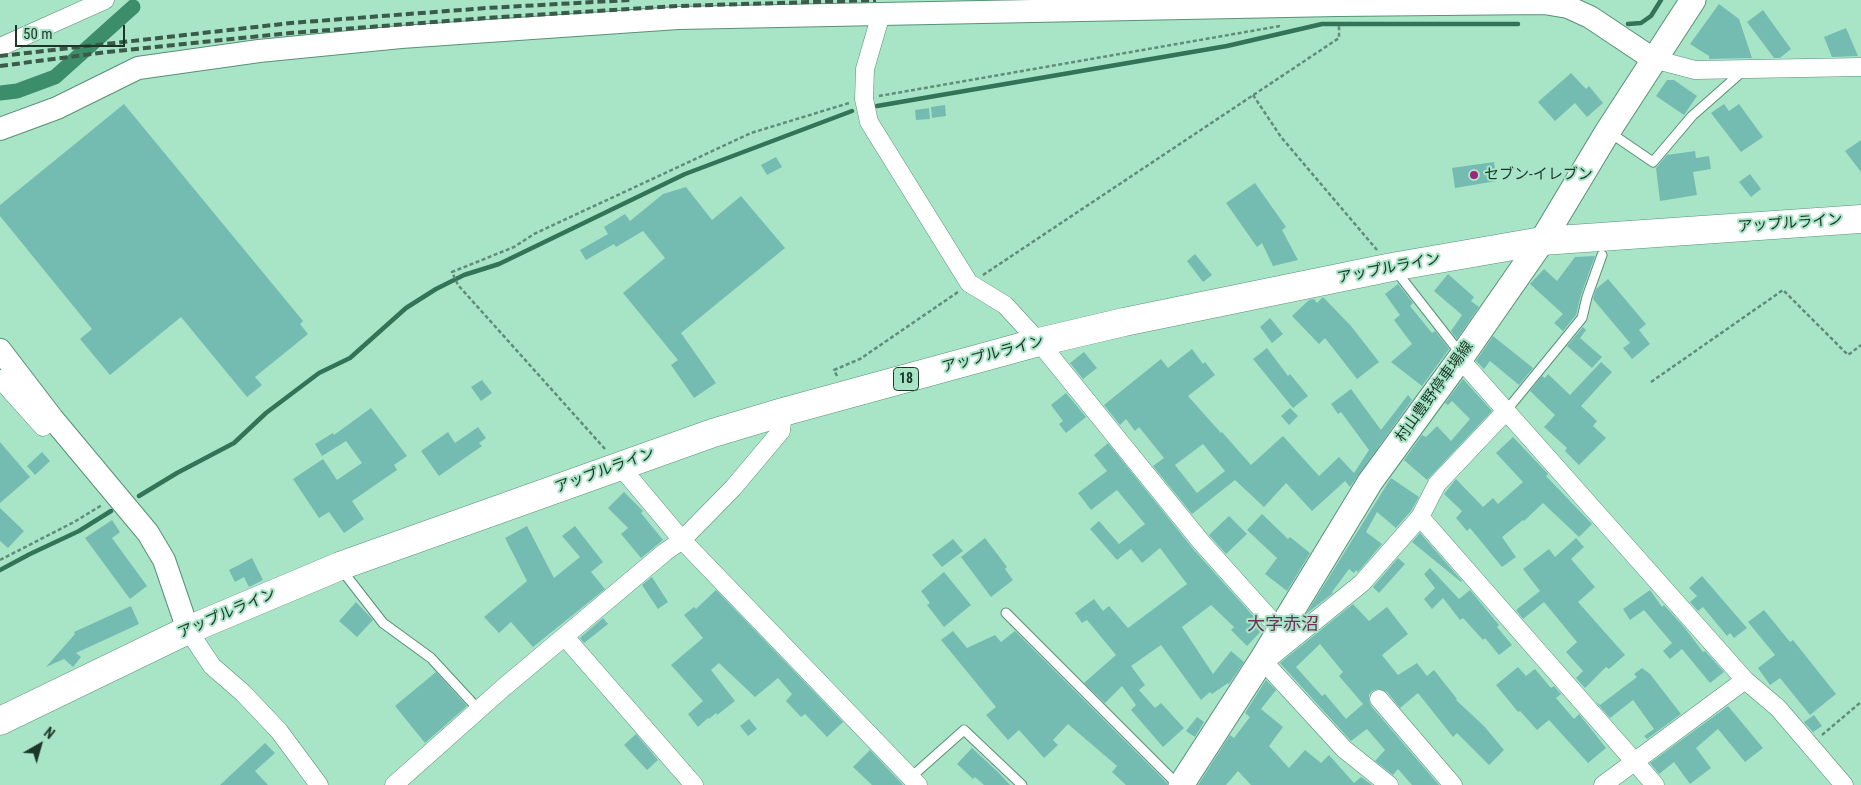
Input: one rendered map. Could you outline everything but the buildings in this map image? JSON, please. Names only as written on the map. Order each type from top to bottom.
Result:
[{"type":"highway","name":"アップルライン","points":[[0,721],[188,630],[340,566],[713,433],[1039,342],[1134,320],[1392,267],[1542,240],[1861,219]]},
{"type":"main road","name":"村山豊野停車場線","points":[[1180,785],[1260,665],[1370,482],[1461,358],[1542,240],[1653,59],[1692,0]]},
{"type":"street","points":[[0,47],[105,0]]},
{"type":"street","points":[[0,129],[57,108],[138,68],[259,51],[401,37],[678,18],[1337,5],[1544,3],[1568,7],[1590,17],[1653,59],[1695,70],[1861,67]]},
{"type":"street","points":[[881,14],[865,69],[864,99],[869,122],[969,284],[1005,305],[1039,342],[1202,542],[1280,630]]},
{"type":"street","points":[[0,350],[52,418],[148,533],[164,560],[188,630],[212,666],[243,693],[279,731],[319,785]]},
{"type":"street","points":[[1461,358],[1745,680],[1778,708],[1844,785]]},
{"type":"street","points":[[0,379],[43,427],[52,418]]},
{"type":"street","points":[[1389,785],[1344,749],[1260,665],[1362,583],[1420,517],[1437,484],[1506,411]]},
{"type":"street","points":[[394,785],[479,710],[665,552],[682,540],[733,488],[781,431],[783,412]]},
{"type":"street","points":[[620,466],[682,540],[914,781]]},
{"type":"street","points":[[1420,517],[1655,785]]},
{"type":"street","points":[[565,637],[694,785]]},
{"type":"street","points":[[1603,785],[1745,680]]},
{"type":"street","points":[[1379,699],[1453,785]]},
{"type":"lane","points":[[1608,131],[1653,162],[1692,116],[1743,70]]},
{"type":"lane","points":[[1506,411],[1582,318],[1586,297],[1602,256]]},
{"type":"lane","points":[[1392,267],[1461,358]]},
{"type":"lane","points":[[340,566],[383,623],[431,658],[479,710]]},
{"type":"lane","points":[[1006,613],[1180,785]]},
{"type":"lane","points":[[914,781],[964,730],[1022,785]]},
{"type":"path","points":[[620,466],[458,285],[452,272],[514,247],[534,234],[751,133],[864,99],[1288,24]]},
{"type":"path","points":[[848,395],[834,370],[860,359],[969,284],[1339,38],[1340,34]]},
{"type":"path","points":[[1253,95],[1281,138],[1392,267]]},
{"type":"path","points":[[1651,382],[1783,290],[1848,355],[1861,345]]},
{"type":"path","points":[[0,560],[74,522],[118,496]]},
{"type":"path","points":[[1810,745],[1861,702]]},
{"type":"waterway","points":[[1628,24],[1641,23],[1651,16],[1661,0]]},
{"type":"waterway","points":[[0,93],[17,91],[55,77],[133,7]]},
{"type":"waterway","points":[[877,106],[1227,46],[1322,24],[1518,24]]},
{"type":"waterway","points":[[139,496],[177,473],[234,443],[266,413],[319,373],[350,358],[406,308],[436,289],[464,275],[499,264],[685,174],[852,111]]},
{"type":"waterway","points":[[0,570],[79,531],[111,511]]},
{"type":"railway","points":[[0,56],[291,23],[487,8],[630,0]]},
{"type":"railway","points":[[0,66],[107,52],[290,33],[487,18],[679,6],[876,0]]},
{"type":"place","name":"セブン-イレブン","points":[[1474,175]]},
{"type":"district","name":"大字赤沼","points":[[1283,625]]}]
